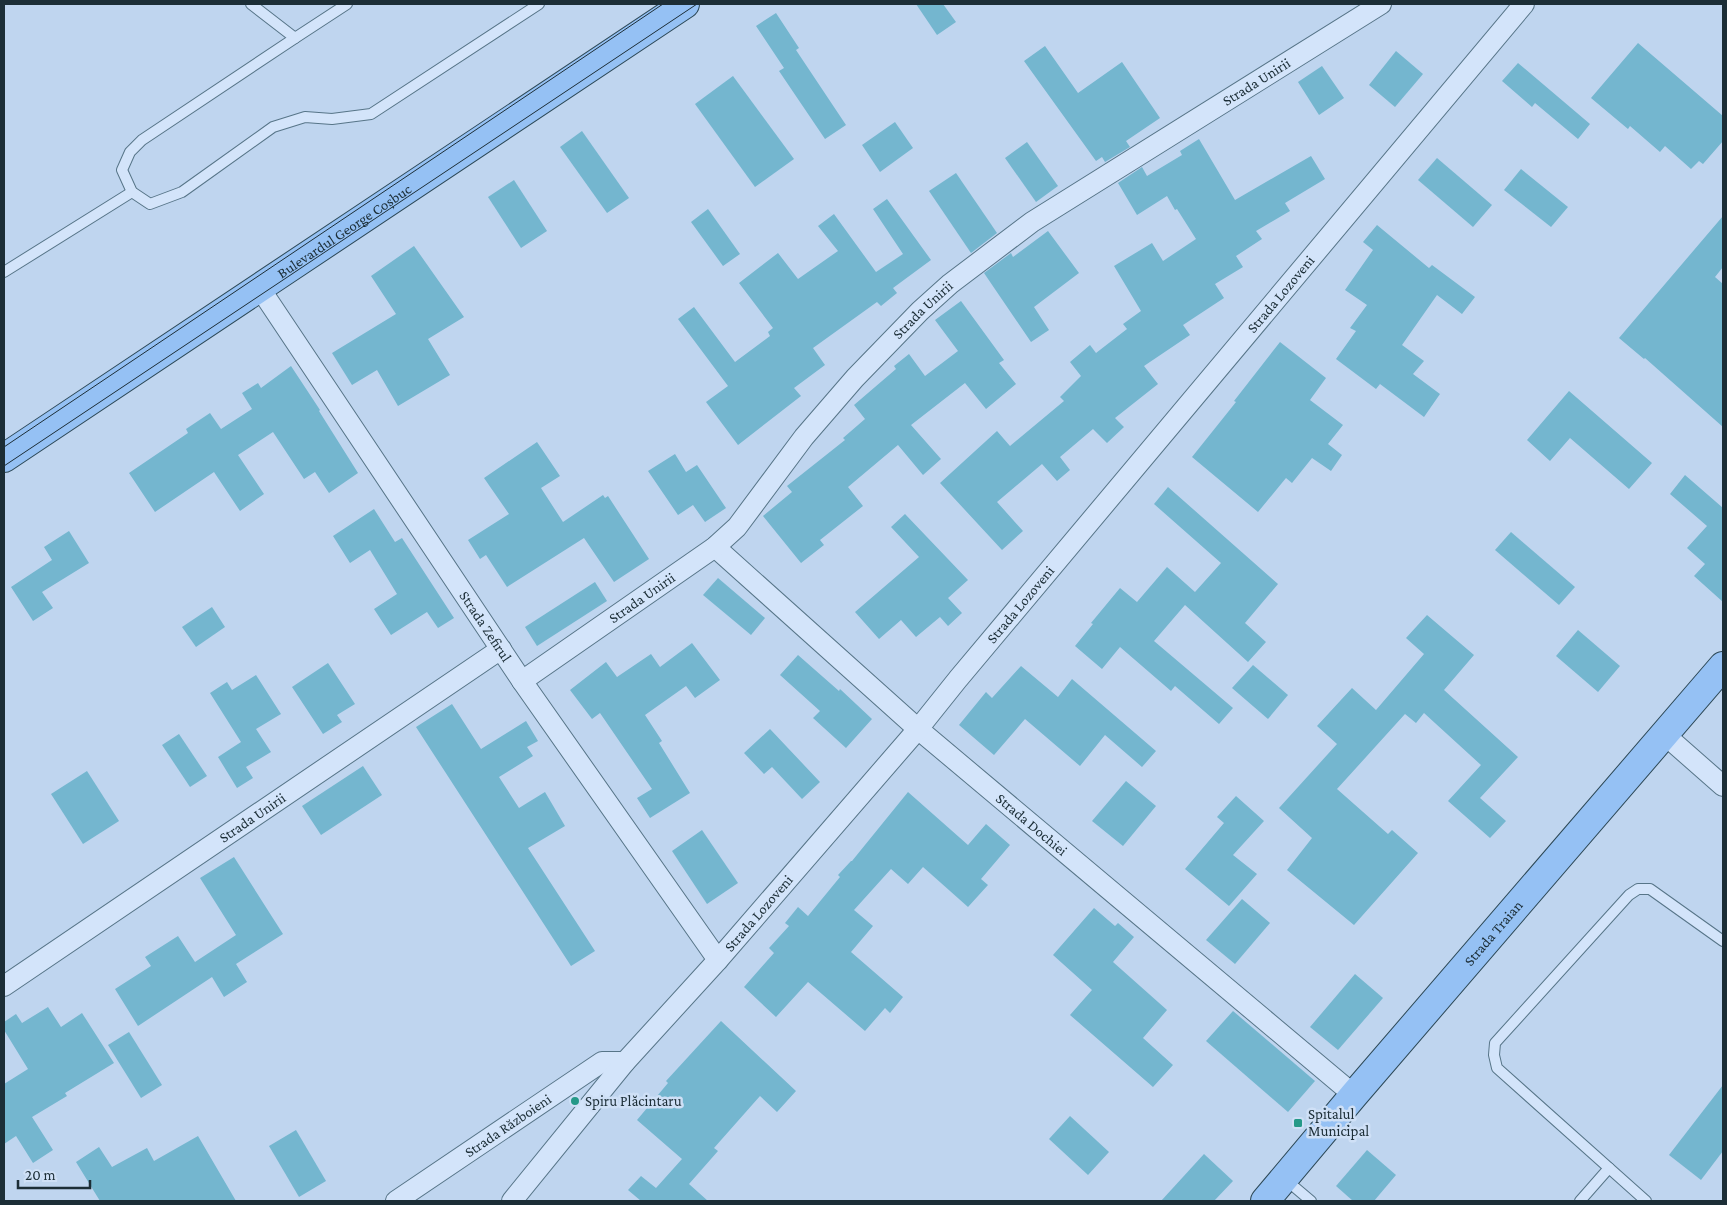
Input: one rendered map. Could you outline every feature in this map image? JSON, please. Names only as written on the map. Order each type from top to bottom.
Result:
[{"type":"main road","name":"Bulevardul George Coșbuc","points":[[4,458],[685,4]]},
{"type":"main road","name":"Strada Traian","points":[[1265,1201],[1723,666]]},
{"type":"street","name":"Strada Unirii","points":[[522,681],[715,547],[737,527],[804,437],[854,378],[920,311],[950,284],[1032,222],[1381,4]]},
{"type":"street","name":"Strada Lozoveni","points":[[512,1201],[625,1062],[718,960],[918,729],[970,664],[1524,4]]},
{"type":"street","name":"Strada Zefirul","points":[[259,287],[522,681],[718,960]]},
{"type":"street","name":"Strada Dochiei","points":[[715,547],[918,729],[1354,1096]]},
{"type":"street","name":"Strada Unirii","points":[[4,986],[501,650]]},
{"type":"street","points":[[1665,735],[1723,786]]},
{"type":"street","name":"Strada Războieni","points":[[396,1201],[602,1062],[625,1062]]},
{"type":"lane","points":[[252,4],[295,38]]},
{"type":"lane","points":[[347,4],[142,140],[130,152],[122,170],[132,192],[150,204],[182,192],[273,127],[306,117],[332,119],[371,114],[539,4]]},
{"type":"lane","points":[[4,272],[132,192]]},
{"type":"lane","points":[[1646,1201],[1497,1068],[1494,1055],[1495,1044],[1629,895],[1638,888],[1650,889],[1723,941]]},
{"type":"lane","points":[[1580,1201],[1609,1168]]},
{"type":"lane","points":[[1284,1178],[1311,1201]]},
{"type":"building","points":[[916,4],[943,4],[956,22],[937,35]]},
{"type":"building","points":[[776,13],[799,48],[796,50],[846,125],[825,139],[779,71],[784,68],[756,26]]},
{"type":"building","points":[[1638,43],[1723,116],[1723,141],[1703,164],[1699,161],[1691,169],[1665,146],[1660,152],[1630,126],[1628,129],[1591,98]]},
{"type":"building","points":[[1045,46],[1078,93],[1122,62],[1160,118],[1126,141],[1130,147],[1105,162],[1102,157],[1096,161],[1024,61]]},
{"type":"building","points":[[1396,51],[1423,74],[1395,107],[1369,85]]},
{"type":"building","points":[[1518,63],[1590,124],[1578,139],[1535,103],[1532,107],[1502,81]]},
{"type":"building","points":[[1322,66],[1344,98],[1319,115],[1298,82]]},
{"type":"building","points":[[733,76],[794,159],[755,187],[695,104]]},
{"type":"building","points":[[895,122],[913,148],[880,172],[862,145]]},
{"type":"building","points":[[582,131],[629,198],[607,213],[560,147]]},
{"type":"building","points":[[1199,139],[1235,200],[1311,156],[1325,179],[1285,203],[1290,211],[1256,231],[1262,239],[1236,256],[1243,267],[1215,284],[1224,298],[1183,325],[1190,335],[1144,366],[1158,384],[1115,418],[1124,427],[1107,443],[1093,429],[1060,457],[1070,470],[1057,481],[1042,464],[997,502],[1023,531],[1002,550],[940,483],[997,431],[1010,446],[1064,401],[1060,397],[1081,376],[1070,362],[1090,345],[1096,353],[1127,329],[1123,324],[1141,311],[1114,266],[1152,243],[1163,261],[1196,239],[1167,196],[1137,215],[1118,183],[1142,167],[1147,176],[1182,155],[1180,151]]},
{"type":"building","points":[[1027,142],[1058,186],[1036,202],[1005,158]]},
{"type":"building","points":[[1437,158],[1492,205],[1473,227],[1418,180]]},
{"type":"building","points":[[1521,169],[1568,207],[1551,227],[1504,190]]},
{"type":"building","points":[[956,173],[997,233],[971,253],[929,191]]},
{"type":"building","points":[[514,180],[547,231],[521,248],[488,197]]},
{"type":"building","points":[[887,199],[931,260],[893,288],[897,293],[881,306],[877,302],[813,348],[825,365],[794,388],[801,396],[738,445],[706,402],[728,386],[678,319],[694,307],[735,362],[770,336],[768,332],[773,328],[739,283],[778,253],[798,279],[838,251],[818,226],[834,214],[876,272],[903,254],[873,209]]},
{"type":"building","points":[[708,209],[740,254],[723,266],[691,222]]},
{"type":"building","points":[[1723,216],[1723,267],[1715,277],[1723,284],[1723,427],[1645,358],[1619,338]]},
{"type":"building","points":[[1377,225],[1429,268],[1432,265],[1475,297],[1462,314],[1437,295],[1402,345],[1424,361],[1413,374],[1440,394],[1424,417],[1380,384],[1376,389],[1336,359],[1356,331],[1350,328],[1367,305],[1345,290],[1373,250],[1363,242]]},
{"type":"building","points":[[1048,231],[1079,273],[1034,307],[1049,330],[1031,342],[984,273],[1011,253],[1013,257]]},
{"type":"building","points":[[414,246],[464,317],[428,339],[450,375],[398,406],[377,370],[352,385],[332,353],[396,314],[371,276]]},
{"type":"building","points":[[961,301],[1004,360],[999,363],[1016,384],[986,409],[965,383],[911,425],[941,459],[923,475],[898,445],[848,487],[863,506],[820,540],[824,545],[801,563],[763,516],[792,492],[787,486],[845,440],[843,438],[865,419],[854,405],[896,369],[894,366],[909,354],[925,376],[958,351],[935,320]]},
{"type":"building","points":[[1280,342],[1326,378],[1310,400],[1343,425],[1328,444],[1342,455],[1331,471],[1312,458],[1292,483],[1286,478],[1258,512],[1192,457],[1236,402],[1234,401]]},
{"type":"building","points":[[291,366],[358,473],[329,493],[315,472],[304,479],[273,432],[238,455],[264,494],[240,511],[214,472],[155,512],[129,473],[188,433],[186,429],[210,413],[221,429],[252,409],[242,393],[258,383],[261,388]]},
{"type":"building","points":[[1569,391],[1652,463],[1629,489],[1570,438],[1550,461],[1527,440]]},
{"type":"building","points":[[537,442],[560,476],[541,488],[563,522],[603,495],[605,498],[608,496],[649,559],[614,582],[584,538],[507,587],[486,555],[480,559],[468,540],[509,514],[484,478]]},
{"type":"building","points":[[675,454],[686,472],[697,465],[726,508],[705,522],[693,505],[678,515],[648,471]]},
{"type":"building","points":[[1685,475],[1723,508],[1723,602],[1694,576],[1705,564],[1687,548],[1707,526],[1670,494]]},
{"type":"building","points":[[1168,487],[1278,584],[1245,623],[1266,642],[1248,662],[1185,605],[1154,641],[1233,708],[1219,724],[1175,686],[1171,691],[1120,647],[1102,669],[1075,646],[1120,588],[1137,602],[1167,567],[1195,592],[1221,563],[1154,504]]},
{"type":"building","points":[[374,509],[395,542],[402,538],[454,618],[438,628],[427,612],[391,635],[374,609],[397,594],[370,550],[350,563],[333,536]]},
{"type":"building","points":[[905,514],[968,580],[948,598],[962,613],[948,626],[940,617],[916,637],[901,620],[879,639],[855,612],[919,557],[891,527]]},
{"type":"building","points":[[69,531],[89,563],[42,592],[53,608],[33,621],[11,587],[52,560],[44,547]]},
{"type":"building","points":[[1511,532],[1575,587],[1559,605],[1495,550]]},
{"type":"building","points":[[718,578],[765,618],[751,635],[703,595]]},
{"type":"building","points":[[595,582],[607,601],[537,646],[525,627]]},
{"type":"building","points":[[212,607],[225,627],[196,647],[182,627]]},
{"type":"building","points":[[1427,615],[1474,655],[1444,690],[1518,757],[1480,798],[1506,821],[1490,838],[1448,801],[1481,765],[1424,713],[1416,723],[1405,714],[1337,789],[1388,834],[1392,830],[1418,853],[1354,925],[1287,870],[1312,838],[1279,808],[1337,744],[1317,726],[1352,688],[1376,710],[1424,654],[1406,638]]},
{"type":"building","points":[[1578,630],[1620,666],[1598,692],[1556,656]]},
{"type":"building","points":[[692,643],[720,680],[695,698],[686,686],[645,715],[662,741],[659,743],[690,793],[650,818],[637,798],[652,789],[600,713],[592,719],[570,690],[606,662],[617,677],[651,654],[660,667]]},
{"type":"building","points":[[798,655],[839,691],[840,689],[872,719],[846,748],[813,718],[820,711],[780,675]]},
{"type":"building","points":[[328,663],[355,704],[337,715],[342,722],[323,734],[292,687]]},
{"type":"building","points":[[1253,665],[1288,695],[1268,719],[1232,688]]},
{"type":"building","points":[[1021,666],[1058,697],[1072,679],[1156,751],[1142,767],[1105,735],[1080,766],[1025,719],[994,755],[959,725],[986,692],[992,698]]},
{"type":"building","points":[[256,675],[281,714],[256,729],[271,752],[246,767],[253,778],[237,788],[218,757],[241,742],[210,693],[227,682],[232,690]]},
{"type":"building","points":[[452,704],[481,749],[526,721],[538,741],[527,747],[533,756],[499,777],[519,808],[545,792],[565,826],[528,848],[595,951],[571,966],[416,727]]},
{"type":"building","points":[[770,729],[820,782],[802,799],[772,767],[764,774],[744,753]]},
{"type":"building","points":[[179,734],[207,776],[190,787],[162,745]]},
{"type":"building","points":[[363,766],[382,795],[321,835],[302,806]]},
{"type":"building","points":[[87,771],[119,821],[83,844],[51,794]]},
{"type":"building","points":[[1126,781],[1156,806],[1123,846],[1092,821]]},
{"type":"building","points":[[908,792],[968,845],[986,824],[1010,845],[981,879],[988,885],[968,907],[923,867],[908,884],[891,869],[854,910],[873,926],[851,952],[903,997],[890,1013],[885,1008],[865,1031],[808,982],[776,1017],[744,987],[774,953],[769,948],[789,926],[785,923],[798,907],[808,916],[840,877],[838,875],[852,861]]},
{"type":"building","points":[[1236,796],[1264,821],[1233,855],[1257,874],[1229,906],[1185,869],[1224,823],[1217,817]]},
{"type":"building","points":[[702,830],[738,883],[707,904],[672,851]]},
{"type":"building","points":[[234,857],[283,934],[236,964],[247,982],[224,997],[212,977],[138,1026],[115,989],[151,966],[145,957],[178,936],[195,962],[236,935],[200,878]]},
{"type":"building","points":[[1242,899],[1270,923],[1235,964],[1206,940]]},
{"type":"building","points":[[1094,908],[1115,926],[1118,923],[1134,937],[1113,962],[1167,1010],[1143,1038],[1173,1065],[1153,1087],[1070,1015],[1092,990],[1053,955]]},
{"type":"building","points":[[1355,974],[1383,998],[1338,1050],[1310,1027]]},
{"type":"building","points":[[48,1007],[61,1027],[82,1013],[114,1063],[65,1093],[67,1096],[32,1117],[53,1150],[33,1163],[16,1136],[4,1144],[4,1084],[28,1069],[4,1030],[4,1022],[16,1014],[22,1023]]},
{"type":"building","points":[[1233,1011],[1315,1081],[1288,1112],[1206,1041]]},
{"type":"building","points":[[721,1021],[796,1091],[777,1112],[760,1096],[714,1148],[718,1151],[689,1184],[708,1201],[641,1201],[628,1190],[641,1176],[656,1188],[682,1159],[637,1120],[668,1083],[666,1081]]},
{"type":"building","points":[[129,1032],[162,1085],[141,1098],[108,1045]]},
{"type":"building","points":[[1723,1085],[1723,1151],[1701,1180],[1669,1155]]},
{"type":"building","points":[[1070,1116],[1109,1152],[1088,1175],[1049,1139]]},
{"type":"building","points":[[296,1130],[326,1181],[299,1197],[269,1146]]},
{"type":"building","points":[[198,1136],[236,1201],[100,1201],[76,1162],[99,1147],[112,1167],[147,1148],[154,1161]]},
{"type":"building","points":[[1367,1150],[1396,1175],[1374,1201],[1353,1201],[1336,1186]]},
{"type":"building","points":[[1204,1154],[1233,1181],[1214,1201],[1161,1201]]},
{"type":"tram line","points":[[4,447],[663,4]]},
{"type":"tram line","points":[[4,466],[697,4]]},
{"type":"place","name":"Spiru Plăcintaru","points":[[575,1101]]},
{"type":"place","name":"Spitalul Municipal","points":[[1298,1123]]}]
